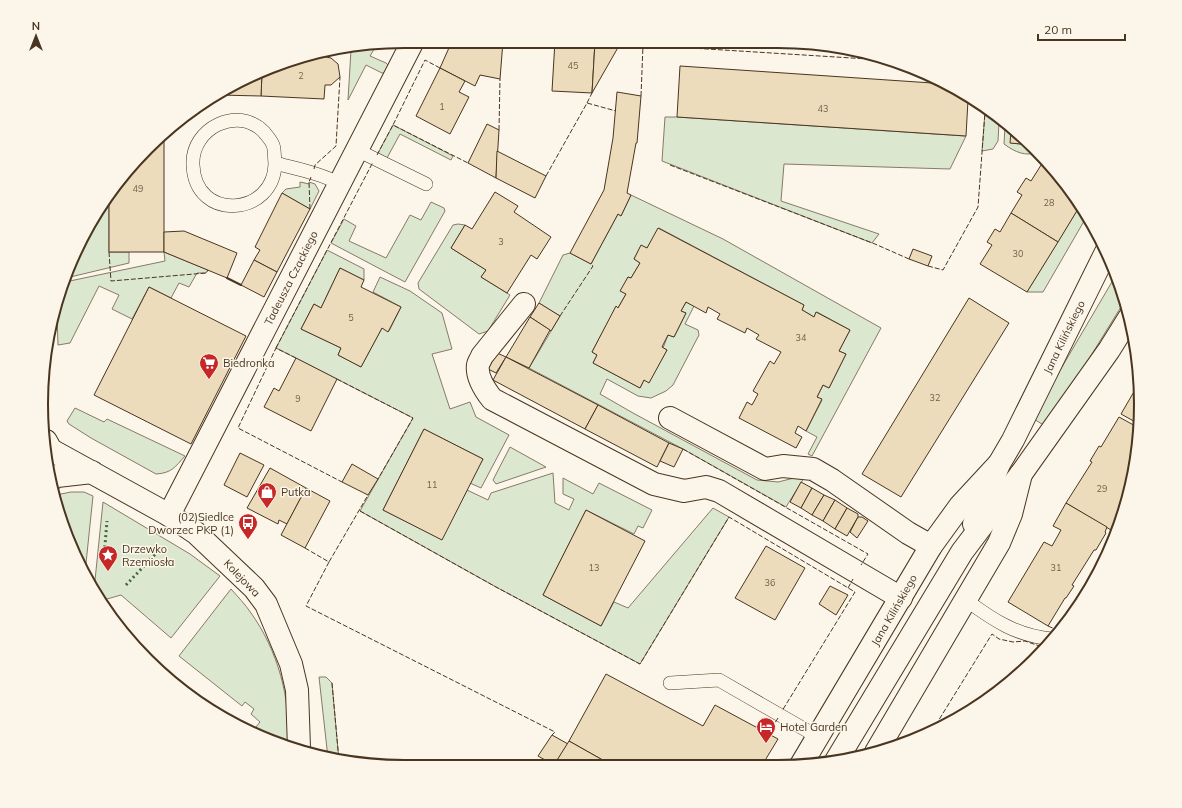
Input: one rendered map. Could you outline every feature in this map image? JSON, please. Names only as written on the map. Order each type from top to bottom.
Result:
[{"type":"street","name":"Tadeusza Czackiego","points":[[169,515],[409,48]]},
{"type":"street","name":"Jana Kilińskiego","points":[[962,552],[998,464],[1013,440],[1103,259]]},
{"type":"street","points":[[524,304],[482,356],[478,365],[478,375],[484,390],[492,399],[654,484],[684,491],[706,487],[719,491],[901,598]]},
{"type":"street","name":"Jana Kilińskiego","points":[[840,754],[962,552],[1022,474],[1109,350],[1125,325]]},
{"type":"street","points":[[670,418],[765,469],[783,466],[813,469],[832,480],[908,533],[931,546]]},
{"type":"street","name":"Kolejowa","points":[[51,450],[169,515],[196,533],[254,588],[266,604],[277,627],[291,664],[297,690],[299,744]]},
{"type":"street","name":"Jana Kilińskiego","points":[[805,759],[931,546],[960,506],[998,464]]},
{"type":"street","points":[[56,477],[92,472]]},
{"type":"street","name":"Jana Kilińskiego","points":[[880,745],[999,544],[1011,514],[1022,474]]},
{"type":"lane","points":[[225,121],[250,122],[259,127],[273,145],[275,163],[275,172],[272,182],[266,191],[257,198],[237,206],[215,202],[206,197],[199,188],[195,178],[193,164],[195,149],[201,138],[208,130],[225,121]]},
{"type":"lane","points":[[357,150],[426,184]]},
{"type":"lane","points":[[275,163],[330,178],[340,184]]},
{"type":"lane","points":[[966,600],[992,619],[1025,635],[1047,638]]},
{"type":"lane","points":[[670,683],[719,680],[818,737]]},
{"type":"green space","points":[[374,50],[370,56],[386,63],[389,66],[387,73],[382,73],[366,65],[348,100],[351,52]]},
{"type":"green space","points":[[985,114],[999,125],[998,141],[993,149],[982,151]]},
{"type":"green space","points":[[665,117],[966,136],[950,169],[784,164],[781,201],[879,234],[872,243],[662,161]]},
{"type":"green space","points":[[393,125],[453,156],[451,160],[400,134],[387,158],[378,153]]},
{"type":"green space","points":[[1005,130],[1011,134],[1011,143],[1022,144],[1031,154],[1020,153],[1004,144]]},
{"type":"green space","points":[[300,182],[315,184],[319,191],[310,209],[282,193],[286,189],[300,187]]},
{"type":"green space","points":[[631,195],[723,239],[881,328],[812,456],[808,454],[817,437],[806,431],[822,400],[817,397],[823,385],[829,388],[846,354],[839,351],[850,330],[817,312],[814,317],[802,310],[804,305],[659,228],[647,248],[641,246],[634,259],[640,263],[631,278],[628,277],[621,291],[626,294],[618,308],[616,307],[592,352],[597,355],[593,363],[640,388],[644,380],[649,382],[667,350],[663,348],[668,335],[674,337],[686,313],[681,311],[686,302],[694,306],[685,324],[698,330],[699,335],[673,385],[666,391],[651,398],[638,396],[607,379],[600,394],[757,480],[778,482],[798,477],[804,478],[786,507],[683,449],[529,368],[560,316],[539,303],[563,255],[570,253],[591,264],[618,214],[621,216]]},
{"type":"green space","points":[[431,202],[444,208],[445,211],[405,282],[331,243],[344,219],[356,226],[349,241],[386,258],[410,215],[421,220]]},
{"type":"green space","points":[[109,205],[109,252],[129,252],[129,263],[72,277],[85,247]]},
{"type":"green space","points":[[1077,211],[1084,222],[1043,292],[1027,292]]},
{"type":"green space","points":[[453,225],[465,225],[451,248],[486,270],[481,277],[510,295],[488,331],[479,334],[419,289],[418,283]]},
{"type":"green space","points":[[327,250],[364,269],[364,280],[340,268],[321,308],[314,304],[301,329],[341,348],[338,355],[361,367],[382,328],[389,331],[401,307],[373,292],[380,277],[410,291],[442,313],[452,349],[432,354],[450,409],[470,402],[476,417],[509,435],[481,488],[470,483],[483,459],[424,429],[383,510],[441,539],[467,490],[488,500],[491,493],[553,473],[555,503],[569,510],[574,499],[563,494],[563,478],[593,494],[599,483],[652,510],[643,528],[638,526],[634,534],[586,510],[543,595],[601,626],[614,602],[628,608],[713,508],[729,517],[640,664],[496,587],[360,511],[413,418],[276,348]]},
{"type":"green space","points":[[164,252],[208,270],[206,273],[197,273],[189,287],[179,283],[171,298],[149,287],[132,319],[112,309],[119,295],[99,286],[70,343],[58,345],[57,324],[70,281],[165,261]]},
{"type":"green space","points":[[1112,282],[1121,308],[1047,427],[1032,418]]},
{"type":"green space","points":[[75,408],[104,422],[107,419],[185,456],[170,471],[156,474],[69,424],[67,421]]},
{"type":"green space","points":[[510,447],[546,467],[496,484],[493,480]]},
{"type":"green space","points":[[71,492],[84,492],[93,496],[86,563],[75,540],[60,494]]},
{"type":"green space","points":[[103,502],[190,554],[220,576],[171,638],[121,595],[106,598],[95,580]]},
{"type":"green space","points":[[231,589],[260,627],[275,659],[285,693],[288,727],[287,740],[256,727],[260,722],[251,714],[254,709],[245,702],[242,706],[179,656]]},
{"type":"green space","points":[[319,677],[326,677],[332,683],[338,754],[327,751]]},
{"type":"building","points":[[449,48],[502,48],[500,79],[480,75],[475,86],[440,68]]},
{"type":"building","points":[[555,48],[595,48],[592,93],[552,91]]},
{"type":"building","points":[[595,48],[618,48],[592,93]]},
{"type":"building","points":[[326,57],[331,58],[338,64],[340,77],[331,85],[325,85],[324,99],[261,96],[262,78],[268,75],[312,60]]},
{"type":"building","points":[[680,66],[931,83],[968,103],[966,136],[677,117]]},
{"type":"building","points":[[440,68],[465,81],[459,92],[469,97],[450,134],[416,116]]},
{"type":"building","points":[[262,78],[261,96],[227,95]]},
{"type":"building","points":[[617,92],[641,96],[637,143],[627,193],[631,195],[621,216],[618,214],[591,264],[570,253],[604,190],[613,138]]},
{"type":"building","points":[[487,124],[499,130],[496,178],[468,163]]},
{"type":"building","points":[[1011,134],[1022,144],[1010,143]]},
{"type":"building","points":[[164,141],[164,252],[109,252],[109,205],[136,169]]},
{"type":"building","points":[[497,151],[546,176],[535,198],[496,178]]},
{"type":"building","points":[[1042,164],[1077,211],[1058,242],[1011,213],[1022,195],[1017,192],[1026,178],[1031,181]]},
{"type":"building","points":[[495,192],[518,206],[514,212],[551,237],[537,259],[531,255],[507,293],[481,277],[486,270],[451,248],[465,225],[472,229]]},
{"type":"building","points":[[282,193],[310,209],[277,272],[254,260],[260,250],[255,247]]},
{"type":"building","points":[[1011,213],[1058,242],[1027,292],[980,264],[992,245],[987,242],[995,229],[1000,232]]},
{"type":"building","points":[[658,228],[804,305],[802,310],[814,317],[816,312],[850,330],[839,351],[846,354],[829,388],[823,385],[817,397],[822,399],[806,431],[798,426],[795,433],[802,437],[796,448],[739,418],[747,402],[752,405],[758,394],[753,391],[770,361],[774,364],[781,352],[756,339],[759,335],[747,328],[745,333],[717,319],[720,314],[708,307],[706,313],[686,302],[681,311],[686,313],[674,337],[668,335],[662,347],[667,350],[649,383],[644,380],[640,388],[593,363],[597,355],[592,352],[616,306],[618,308],[626,294],[620,291],[628,277],[631,278],[640,263],[634,259],[641,245],[647,248]]},
{"type":"building","points":[[184,231],[237,253],[227,278],[164,252],[164,232]]},
{"type":"building","points":[[913,249],[932,256],[928,266],[909,259]]},
{"type":"building","points":[[254,260],[277,272],[264,297],[241,285]]},
{"type":"building","points":[[340,268],[364,280],[361,287],[401,307],[388,332],[382,328],[361,367],[338,355],[341,348],[301,329],[314,304],[321,308]]},
{"type":"building","points":[[149,287],[246,336],[191,444],[94,395]]},
{"type":"building","points":[[969,298],[1009,323],[901,497],[862,474]]},
{"type":"building","points":[[539,303],[560,316],[551,331],[530,317]]},
{"type":"building","points":[[530,317],[550,330],[529,368],[506,357]]},
{"type":"building","points":[[497,353],[506,357],[496,373],[488,369]]},
{"type":"building","points":[[506,357],[598,405],[585,429],[493,380]]},
{"type":"building","points":[[296,358],[337,379],[311,431],[264,407],[274,388],[279,391]]},
{"type":"building","points":[[1133,392],[1133,421],[1121,414]]},
{"type":"building","points":[[598,405],[669,443],[657,467],[585,429]]},
{"type":"building","points":[[1119,417],[1133,425],[1127,473],[1122,496],[1111,530],[1066,503],[1092,462],[1090,461],[1099,446],[1101,447]]},
{"type":"building","points":[[424,429],[483,459],[442,540],[383,510]]},
{"type":"building","points":[[669,443],[683,449],[674,467],[660,461]]},
{"type":"building","points":[[240,453],[264,465],[247,497],[224,485]]},
{"type":"building","points":[[352,464],[378,479],[368,495],[342,482]]},
{"type":"building","points":[[270,468],[306,488],[287,524],[279,520],[278,524],[247,508]]},
{"type":"building","points":[[801,482],[812,488],[801,508],[790,502]]},
{"type":"building","points":[[306,488],[330,501],[305,548],[281,535]]},
{"type":"building","points":[[812,488],[824,495],[812,515],[801,508]]},
{"type":"building","points":[[824,495],[835,500],[823,521],[812,515]]},
{"type":"building","points":[[835,500],[847,508],[835,529],[823,521]]},
{"type":"building","points":[[1066,503],[1107,527],[1106,533],[1096,550],[1094,550],[1072,585],[1074,586],[1048,626],[1008,602],[1044,542],[1052,546],[1061,530],[1053,526]]},
{"type":"building","points":[[847,508],[858,514],[858,517],[847,536],[835,529]]},
{"type":"building","points":[[586,510],[645,541],[601,626],[543,595]]},
{"type":"building","points":[[858,517],[862,517],[868,521],[857,538],[850,532]]},
{"type":"building","points":[[766,546],[805,568],[775,620],[735,598]]},
{"type":"building","points":[[830,586],[848,595],[836,615],[819,604]]},
{"type":"building","points":[[606,674],[703,726],[715,705],[778,739],[765,760],[603,760],[569,741]]},
{"type":"building","points":[[552,735],[568,744],[557,760],[545,760],[538,756]]},
{"type":"building","points":[[569,741],[603,760],[557,760]]},
{"type":"hedge","points":[[104,557],[107,521]]},
{"type":"hedge","points":[[126,585],[162,547]]},
{"type":"fence","points":[[641,96],[643,48]]},
{"type":"fence","points":[[691,48],[864,59]]},
{"type":"fence","points":[[440,68],[425,60],[393,125],[468,163]]},
{"type":"fence","points":[[314,169],[315,165],[336,146],[340,77]]},
{"type":"fence","points":[[499,130],[500,79]]},
{"type":"fence","points":[[587,103],[592,93]]},
{"type":"fence","points":[[546,176],[587,103],[616,111]]},
{"type":"fence","points":[[928,266],[943,270],[978,207],[985,114]]},
{"type":"fence","points":[[377,155],[393,125]]},
{"type":"fence","points":[[276,348],[373,162]]},
{"type":"fence","points":[[670,165],[875,244],[909,259]]},
{"type":"fence","points":[[310,209],[309,182],[311,177]]},
{"type":"fence","points":[[109,252],[111,281],[206,273],[208,270]]},
{"type":"fence","points":[[560,316],[593,266],[591,264]]},
{"type":"fence","points":[[296,358],[276,348],[238,428],[342,482]]},
{"type":"fence","points":[[337,379],[413,418],[378,479]]},
{"type":"fence","points":[[683,449],[868,554],[861,565]]},
{"type":"fence","points":[[305,548],[329,562],[368,495]]},
{"type":"fence","points":[[360,511],[496,587],[640,664],[729,517],[855,592],[782,711]]},
{"type":"fence","points":[[329,562],[306,606],[555,732],[552,735]]},
{"type":"fence","points":[[848,588],[853,579]]},
{"type":"fence","points":[[1048,626],[1054,629]]},
{"type":"fence","points":[[938,721],[992,634],[999,639],[1013,642],[1025,641],[1039,646]]},
{"type":"fence","points":[[332,683],[338,754]]},
{"type":"fence","points":[[768,734],[778,718]]},
{"type":"wall","points":[[227,278],[241,285]]},
{"type":"place","name":"Biedronka","points":[[209,380]]},
{"type":"place","name":"Putka","points":[[267,509]]},
{"type":"place","name":"(02)Siedlce Dworzec PKP (1)","points":[[248,540]]},
{"type":"place","name":"Drzewko Rzemiosła","points":[[108,572]]},
{"type":"place","name":"Hotel Garden","points":[[766,744]]}]
